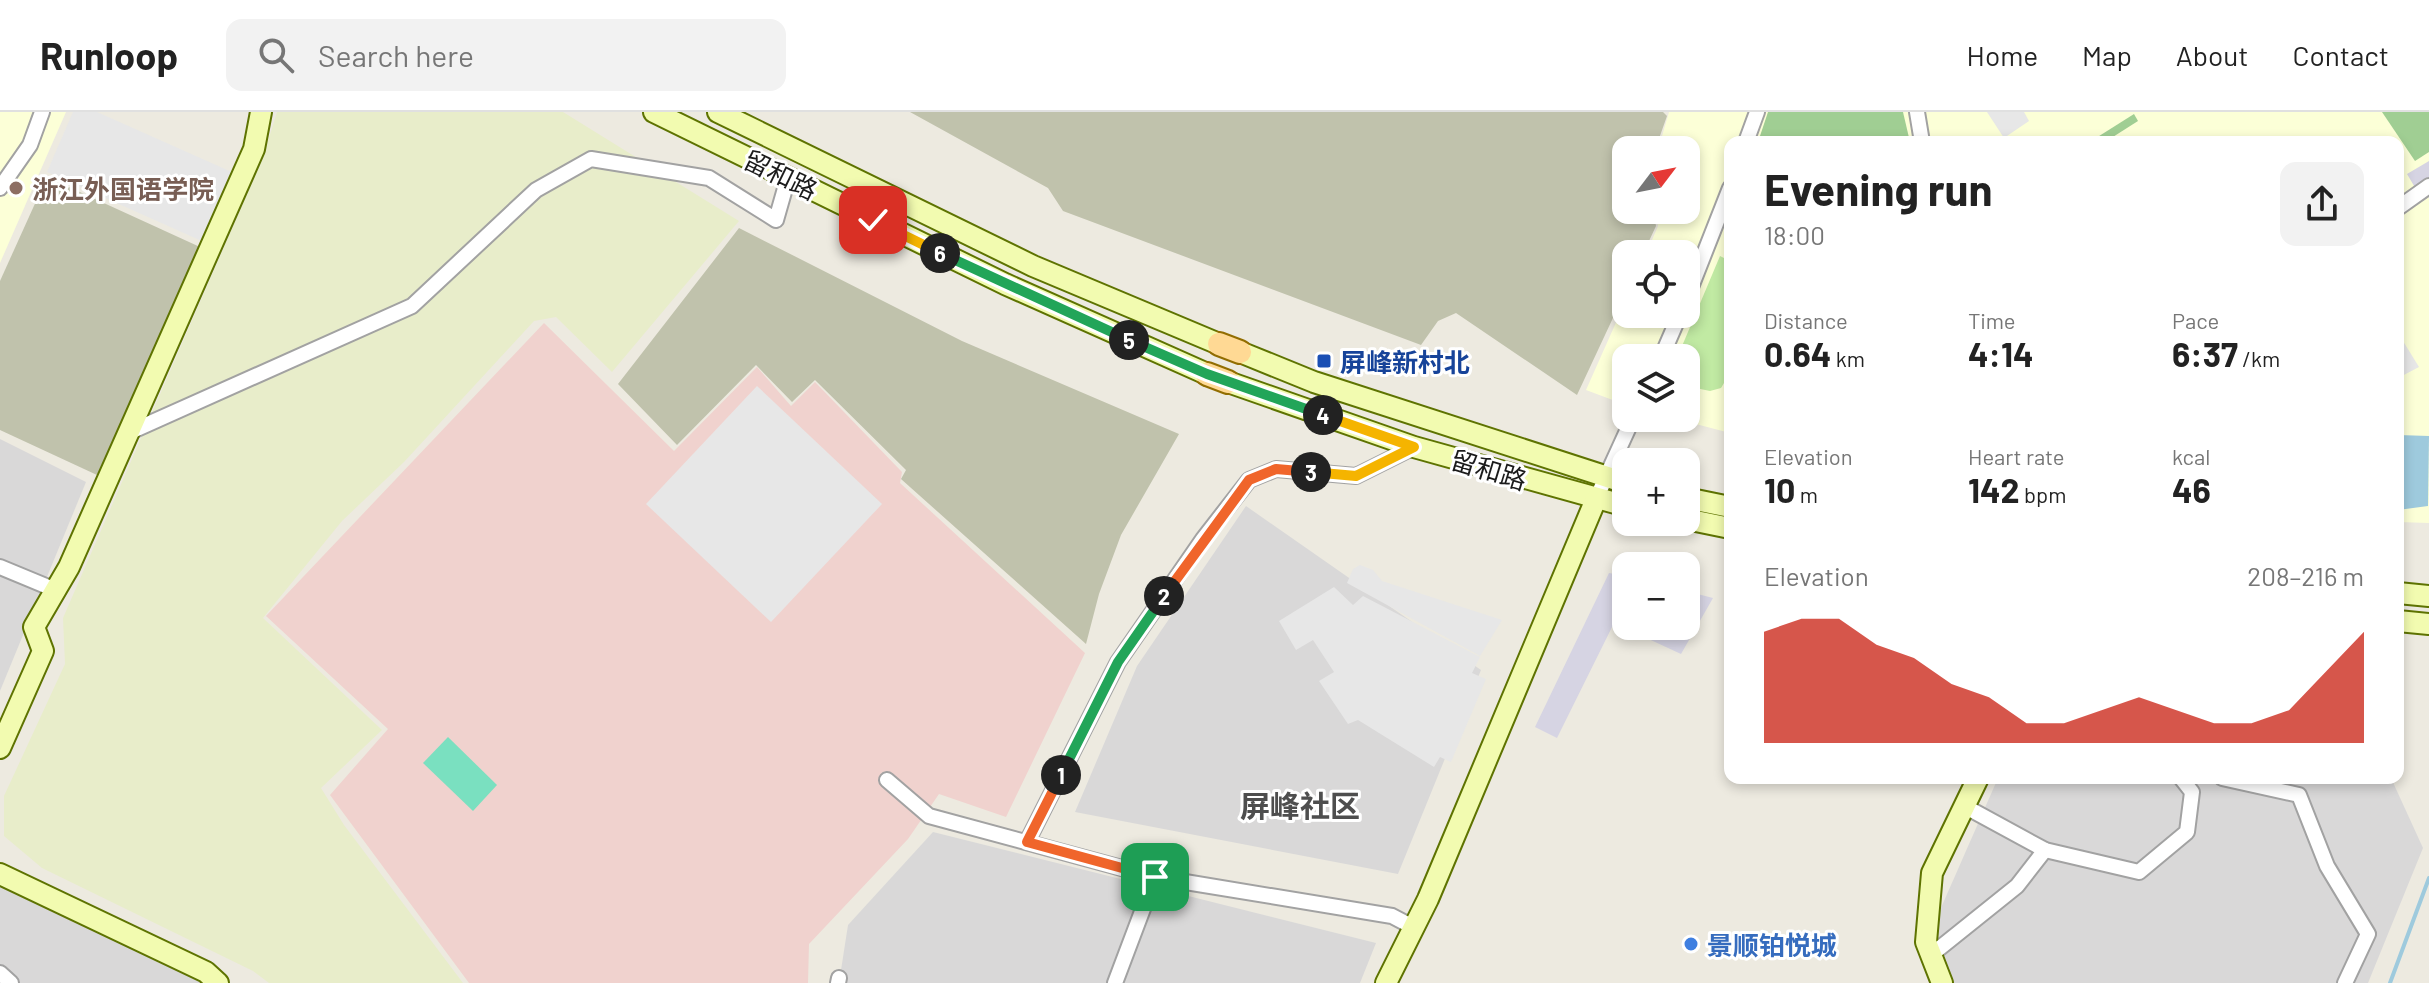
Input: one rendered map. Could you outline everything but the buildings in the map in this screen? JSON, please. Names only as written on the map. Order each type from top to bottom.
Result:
[{"type":"main road","points":[[0,748],[43,651],[34,627],[58,591],[130,432],[254,149],[261,112]]},
{"type":"main road","name":"留和路","points":[[654,112],[1005,284],[1218,378],[1414,447],[1612,503]]},
{"type":"main road","name":"留和路","points":[[718,112],[1033,266],[1230,348],[1314,382],[1562,459],[1612,479]]},
{"type":"main road","points":[[1386,983],[1415,928],[1596,499]]},
{"type":"main road","points":[[1700,501],[1724,506]]},
{"type":"main road","points":[[1700,522],[1724,527]]},
{"type":"main road","points":[[2404,594],[2429,596]]},
{"type":"main road","points":[[2404,622],[2427,624]]},
{"type":"main road","points":[[1942,983],[1926,942],[1932,873],[1976,784]]},
{"type":"main road","points":[[0,874],[206,972],[218,983]]},
{"type":"street","points":[[0,188],[30,145],[42,112]]},
{"type":"street","points":[[1748,136],[1757,112]]},
{"type":"street","points":[[1917,112],[1921,136]]},
{"type":"street","points":[[130,432],[412,306],[536,190],[591,159],[709,178],[776,220],[788,178]]},
{"type":"street","points":[[2404,204],[2429,186]]},
{"type":"street","points":[[1700,264],[1724,203]]},
{"type":"street","points":[[1596,499],[1603,477],[1626,432]]},
{"type":"street","points":[[1027,842],[1118,662],[1203,539],[1249,480],[1276,469],[1356,476],[1414,447]]},
{"type":"street","points":[[0,567],[58,591]]},
{"type":"street","points":[[887,780],[929,816],[1155,877],[1392,916],[1415,928]]},
{"type":"street","points":[[1966,807],[2045,850],[2139,872],[2187,832],[2192,792],[2186,784]]},
{"type":"street","points":[[2249,784],[2299,795],[2327,866],[2368,934],[2345,983]]},
{"type":"street","points":[[1931,955],[2017,886],[2045,850]]},
{"type":"street","points":[[1115,983],[1155,877]]},
{"type":"street","points":[[0,973],[11,983]]},
{"type":"shaded area","name":"浙江外国语学院","points":[[0,112],[66,112],[0,263]]},
{"type":"shaded area","points":[[73,112],[97,112],[234,173],[204,242],[47,172]]},
{"type":"shaded area","points":[[277,112],[563,112],[739,221],[612,372],[556,317],[534,321],[404,462],[342,521],[263,618],[382,730],[321,788],[344,825],[463,983],[269,983],[253,971],[42,868],[4,836],[4,796],[65,664],[63,618],[263,157]]},
{"type":"shaded area","points":[[910,112],[1663,112],[1667,116],[1660,136],[1612,136],[1612,224],[1656,226],[1650,240],[1612,240],[1612,320],[1577,395],[1456,313],[1438,321],[1421,345],[1063,211],[1048,188]]},
{"type":"shaded area","points":[[1669,112],[2429,112],[2429,523],[2404,522],[2404,136],[1724,136],[1724,431],[1700,425],[1700,344],[1612,344],[1612,400],[1586,390],[1614,328],[1700,328],[1700,240],[1652,240],[1658,226],[1700,224],[1700,136],[1662,136]]},
{"type":"shaded area","points":[[1987,112],[2024,112],[2029,121],[2003,136]]},
{"type":"shaded area","points":[[2429,161],[2429,197],[2423,201],[2407,174]]},
{"type":"shaded area","points":[[47,177],[200,247],[97,475],[0,430],[0,281]]},
{"type":"shaded area","points":[[739,228],[962,341],[1179,434],[1121,535],[1099,594],[1086,644],[901,479],[906,470],[815,380],[792,402],[756,365],[677,445],[618,384]]},
{"type":"shaded area","points":[[544,323],[674,451],[757,367],[791,406],[815,382],[902,472],[900,483],[1085,653],[1006,817],[939,794],[908,839],[809,944],[808,983],[469,983],[330,795],[388,729],[266,616]]},
{"type":"shaded area","points":[[2404,343],[2419,367],[2404,375]]},
{"type":"shaded area","points":[[757,386],[882,504],[771,622],[646,504]]},
{"type":"shaded area","points":[[0,439],[86,482],[0,691]]},
{"type":"shaded area","points":[[1246,506],[1481,670],[1398,874],[1075,812],[1137,666]]},
{"type":"shaded area","points":[[1360,565],[1373,570],[1382,581],[1502,620],[1480,656],[1347,583],[1353,569]]},
{"type":"shaded area","points":[[1609,573],[1612,574],[1612,627],[1557,738],[1535,727]]},
{"type":"shaded area","points":[[1334,587],[1353,605],[1363,596],[1480,657],[1472,673],[1486,679],[1451,762],[1440,757],[1434,767],[1358,720],[1348,724],[1319,681],[1334,672],[1313,640],[1296,650],[1279,621]]},
{"type":"shaded area","points":[[1700,595],[1713,598],[1700,621]]},
{"type":"shaded area","points":[[1651,640],[1689,640],[1681,654]]},
{"type":"shaded area","points":[[1995,784],[2394,784],[2423,848],[2368,983],[1942,983],[1926,942]]},
{"type":"shaded area","points":[[933,832],[1376,943],[1360,983],[839,983],[848,925]]},
{"type":"shaded area","points":[[0,878],[215,983],[0,983]]},
{"type":"green space","points":[[1768,112],[1903,112],[1909,136],[1760,136]]},
{"type":"green space","points":[[2382,112],[2429,112],[2429,152],[2415,161],[2404,145],[2404,136],[2398,136]]},
{"type":"green space","points":[[2134,114],[2138,121],[2114,136],[2099,136]]},
{"type":"green space","points":[[1720,256],[1724,258],[1724,383],[1721,388],[1710,391],[1700,389],[1700,344],[1683,344],[1690,328],[1700,328],[1700,303]]},
{"type":"green space","points":[[448,737],[497,785],[473,811],[423,763]]},
{"type":"water","points":[[2404,435],[2429,436],[2428,506],[2404,509]]},
{"type":"waterway","points":[[2390,983],[2429,878]]},
{"type":"place","name":"浙江外国语学院","points":[[16,188]]},
{"type":"place","name":"屏峰新村北","points":[[1324,361]]},
{"type":"place","name":"景顺铂悦城","points":[[1691,944]]},
{"type":"district","name":"屏峰社区","points":[[1300,805]]},
{"type":"route","points":[[873,220],[1109,332],[1207,374],[1414,447],[1356,476],[1276,469],[1249,480],[1203,539],[1118,662],[1027,842],[1155,877]]}]
